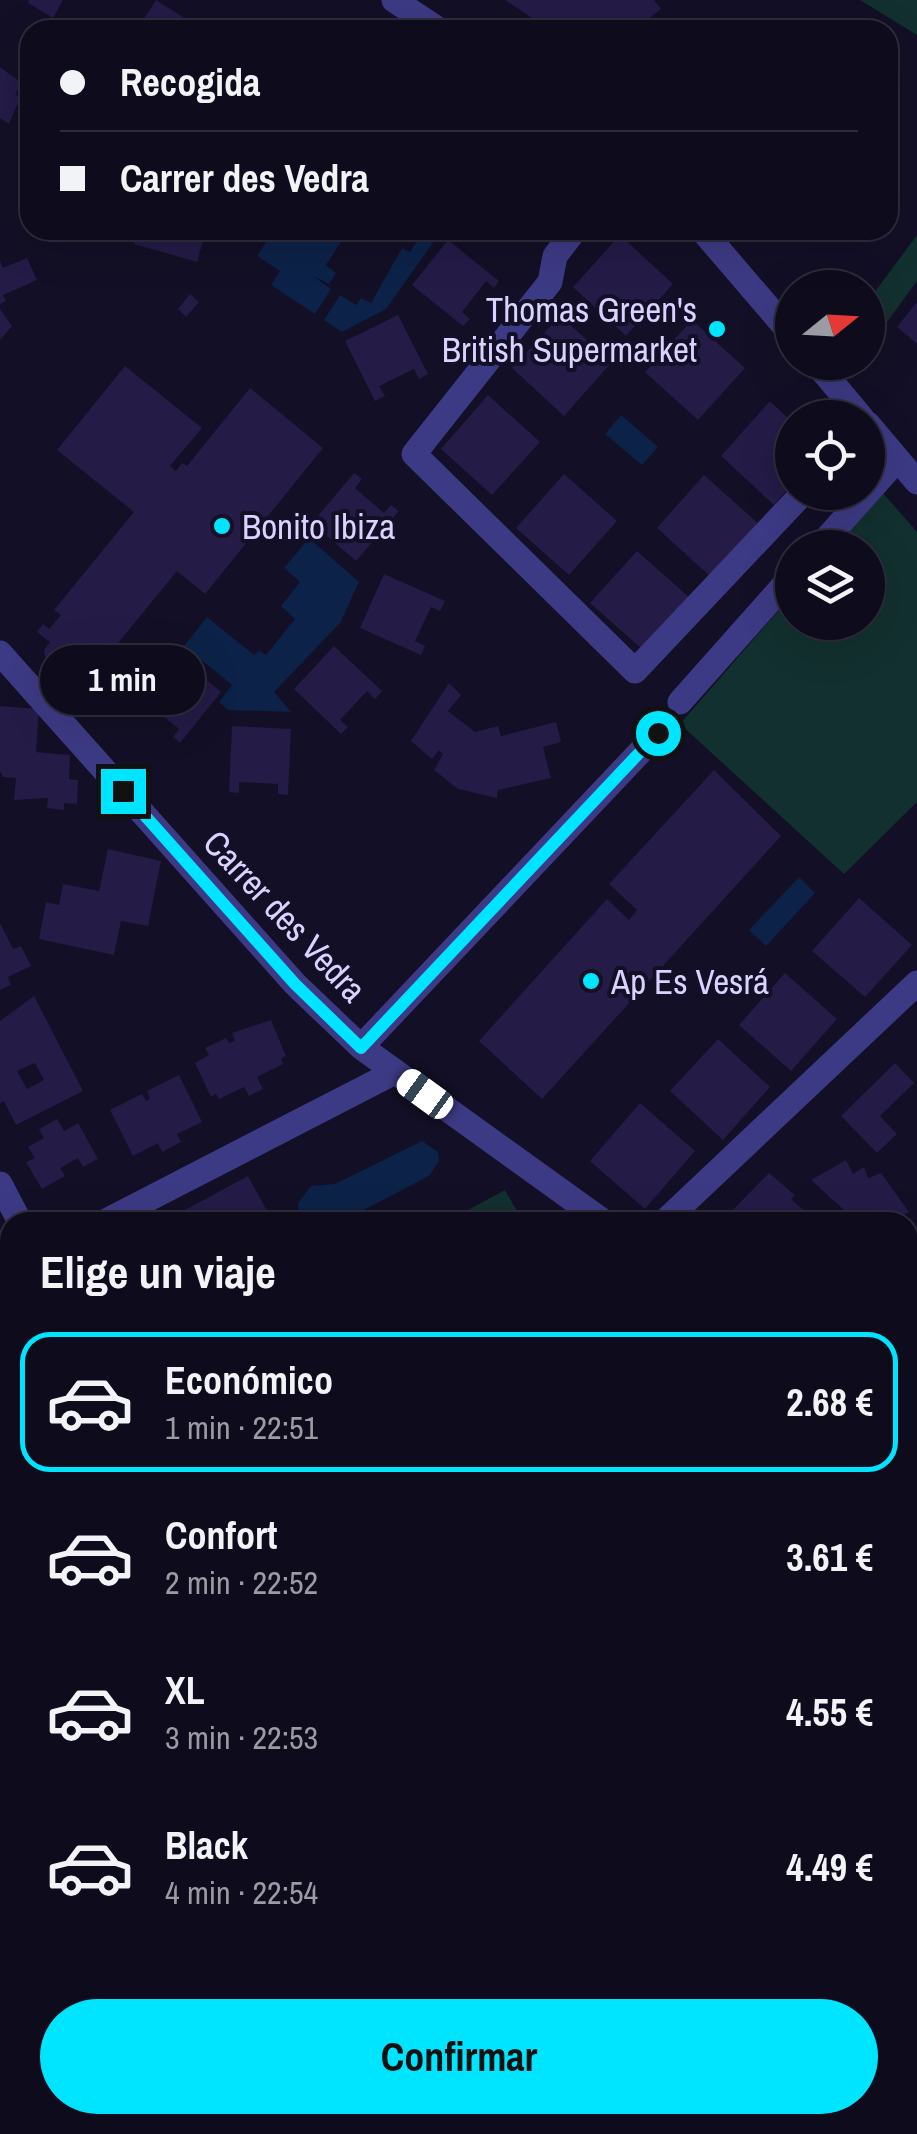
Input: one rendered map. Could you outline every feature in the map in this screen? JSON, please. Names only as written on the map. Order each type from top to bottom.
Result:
[{"type":"street","points":[[394,0],[424,20]]},
{"type":"street","points":[[568,240],[555,256],[550,282],[414,454],[635,670],[787,510]]},
{"type":"street","points":[[711,240],[775,314]]},
{"type":"street","points":[[830,380],[847,400]]},
{"type":"street","points":[[885,445],[917,482]]},
{"type":"street","points":[[834,530],[898,460]]},
{"type":"street","points":[[680,702],[775,595]]},
{"type":"street","name":"Carrer des Vedra","points":[[0,654],[295,984],[361,1048],[590,1212]]},
{"type":"street","points":[[361,1048],[658,733]]},
{"type":"street","points":[[675,1212],[917,984]]},
{"type":"street","points":[[123,1212],[395,1072]]},
{"type":"street","points":[[0,1184],[15,1212]]},
{"type":"green space","points":[[860,0],[917,0],[917,35]]},
{"type":"green space","points":[[917,235],[917,281],[885,325],[885,278]]},
{"type":"green space","points":[[885,495],[917,532],[917,802],[844,874],[680,724],[775,615],[775,640],[885,640],[885,530],[849,530],[866,510],[885,510]]},
{"type":"green space","points":[[505,1190],[517,1212],[464,1212]]},
{"type":"water","points":[[267,240],[342,240],[326,265],[336,273],[329,284],[313,276],[331,289],[315,314],[271,285],[280,271],[257,256]]},
{"type":"water","points":[[418,240],[435,240],[386,309],[342,332],[324,320],[340,295],[356,305],[361,298],[371,303],[402,248],[410,252]]},
{"type":"water","points":[[621,415],[658,447],[642,465],[605,434]]},
{"type":"water","points":[[309,538],[359,582],[340,623],[274,692],[291,712],[228,710],[219,702],[232,685],[184,646],[207,617],[254,655],[259,651],[266,655],[295,619],[281,606],[300,582],[284,568]]},
{"type":"water","points":[[799,877],[815,893],[766,946],[749,930]]},
{"type":"water","points":[[422,1141],[438,1152],[439,1161],[429,1176],[360,1212],[299,1212],[298,1203],[311,1186],[335,1184]]},
{"type":"building","points":[[29,0],[63,0],[53,18]]},
{"type":"building","points":[[156,0],[183,17],[181,20],[143,20]]},
{"type":"building","points":[[505,0],[654,0],[661,9],[647,20],[535,20]]},
{"type":"building","points":[[0,67],[20,82],[15,94],[20,98],[9,124],[0,118]]},
{"type":"building","points":[[135,240],[203,240],[197,262],[134,244]]},
{"type":"building","points":[[448,240],[499,281],[494,288],[486,281],[462,312],[470,319],[463,326],[412,285]]},
{"type":"building","points":[[615,240],[625,240],[673,284],[626,336],[573,287]]},
{"type":"building","points":[[27,258],[37,280],[3,295],[6,301],[0,304],[0,261],[3,268]]},
{"type":"building","points":[[190,294],[199,302],[186,317],[178,309]]},
{"type":"building","points":[[917,302],[917,344],[897,327]]},
{"type":"building","points":[[0,309],[12,326],[0,340]]},
{"type":"building","points":[[398,315],[428,374],[419,379],[414,369],[379,386],[385,396],[375,401],[345,341]]},
{"type":"building","points":[[560,316],[612,362],[564,416],[512,368]]},
{"type":"building","points":[[692,320],[745,368],[698,420],[645,372]]},
{"type":"building","points":[[125,366],[202,428],[170,466],[176,471],[182,463],[187,466],[250,388],[323,448],[205,594],[177,571],[109,654],[104,650],[98,657],[107,664],[88,687],[74,689],[45,657],[44,650],[50,642],[37,632],[43,624],[49,629],[61,615],[54,610],[134,512],[57,450]]},
{"type":"building","points":[[488,395],[540,442],[492,495],[441,449]]},
{"type":"building","points":[[770,401],[775,406],[774,505],[721,456]]},
{"type":"building","points":[[354,473],[362,479],[355,488],[384,513],[391,505],[399,511],[356,561],[312,523]]},
{"type":"building","points":[[564,474],[617,521],[569,575],[516,528]]},
{"type":"building","points":[[704,475],[760,525],[713,579],[657,528]]},
{"type":"building","points":[[637,551],[689,597],[643,650],[590,603]]},
{"type":"building","points":[[384,574],[445,601],[440,611],[431,607],[415,641],[425,646],[421,655],[360,628]]},
{"type":"building","points":[[334,646],[382,691],[375,699],[367,691],[340,720],[348,727],[341,734],[294,689]]},
{"type":"building","points":[[176,655],[221,692],[180,743],[173,737],[179,729],[148,704],[142,712],[135,706]]},
{"type":"building","points":[[449,683],[461,695],[448,711],[475,732],[498,726],[501,736],[556,722],[561,742],[543,747],[551,778],[498,790],[497,798],[458,789],[434,770],[443,754],[439,750],[432,759],[411,741]]},
{"type":"building","points":[[0,706],[39,709],[36,752],[70,755],[69,779],[78,780],[77,804],[64,803],[64,810],[47,808],[48,798],[14,800],[16,778],[3,777],[0,771]]},
{"type":"building","points":[[232,726],[291,729],[288,795],[278,794],[278,784],[239,782],[239,793],[229,792]]},
{"type":"building","name":"Ap Es Vesrá","points":[[714,770],[781,836],[542,1099],[479,1041],[607,899],[629,920],[637,910],[609,884]]},
{"type":"building","points":[[108,849],[161,861],[148,926],[121,921],[114,955],[39,939],[46,902],[59,905],[63,884],[99,891]]},
{"type":"building","points":[[859,898],[912,945],[865,997],[812,951]]},
{"type":"building","points":[[0,923],[13,949],[21,946],[31,966],[8,977],[11,985],[0,990]]},
{"type":"building","points":[[785,973],[837,1019],[791,1071],[739,1025]]},
{"type":"building","points":[[34,996],[83,1091],[16,1125],[4,1101],[0,1103],[0,1021]],"holes":[[[35,1063],[44,1080],[27,1089],[17,1071]]]},
{"type":"building","points":[[271,1020],[286,1056],[281,1059],[283,1064],[257,1077],[263,1089],[249,1096],[244,1087],[219,1099],[216,1094],[211,1097],[195,1063],[209,1055],[205,1048],[226,1038],[229,1043],[235,1041],[232,1033]]},
{"type":"building","points":[[718,1039],[770,1087],[723,1140],[670,1091]]},
{"type":"building","points":[[895,1063],[914,1083],[880,1116],[897,1134],[877,1153],[841,1116]]},
{"type":"building","points":[[179,1075],[202,1122],[177,1134],[181,1142],[162,1152],[158,1143],[133,1156],[110,1110],[142,1094],[146,1101],[150,1099],[147,1091]]},
{"type":"building","points":[[640,1103],[695,1151],[645,1209],[590,1161]]},
{"type":"building","points":[[57,1119],[64,1131],[78,1123],[98,1159],[83,1167],[78,1158],[60,1168],[65,1176],[42,1189],[26,1162],[35,1158],[28,1147],[44,1138],[39,1129]]},
{"type":"building","points":[[846,1160],[853,1174],[864,1167],[868,1178],[881,1173],[909,1212],[846,1212],[811,1180]]},
{"type":"building","points":[[769,1173],[795,1195],[791,1199],[806,1212],[731,1212]]},
{"type":"building","points":[[248,1176],[268,1212],[181,1212]]},
{"type":"place","name":"Thomas Green's British Supermarket","points":[[717,329]]},
{"type":"place","name":"Bonito Ibiza","points":[[222,526]]},
{"type":"place","name":"Ap Es Vesrá","points":[[591,981]]},
{"type":"route","points":[[123,791],[295,984],[361,1048],[658,733]]}]
